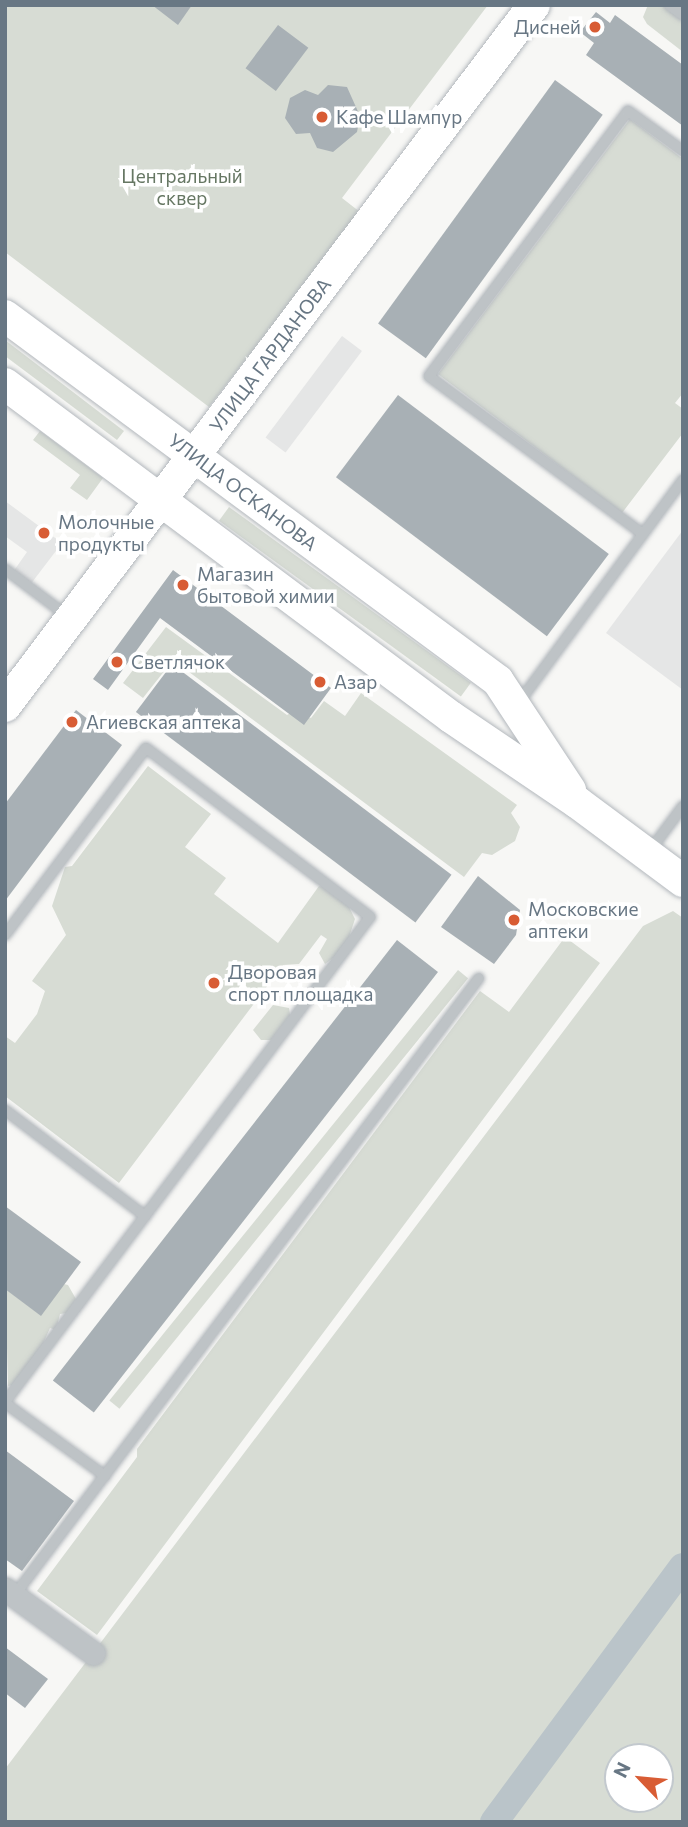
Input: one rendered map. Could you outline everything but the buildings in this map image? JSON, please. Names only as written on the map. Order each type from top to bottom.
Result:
[{"type":"street","name":"УЛИЦА ГАРДАНОВА","points":[[5,706],[534,5]]},
{"type":"street","name":"УЛИЦА ОСКАНОВА","points":[[5,316],[498,681],[578,803]]},
{"type":"street","name":"УЛИЦА ОСКАНОВА","points":[[5,384],[451,718],[578,803],[683,881]]},
{"type":"street","points":[[10,1592],[93,1653]]},
{"type":"lane","points":[[669,5],[683,15]]},
{"type":"lane","points":[[643,534],[429,376],[628,111],[683,151]]},
{"type":"lane","points":[[516,708],[683,480]]},
{"type":"lane","points":[[5,569],[71,619]]},
{"type":"lane","points":[[5,935],[146,748],[370,917],[5,1403],[104,1476]]},
{"type":"lane","points":[[647,855],[683,806]]},
{"type":"lane","points":[[10,1592],[104,1476],[479,978]]},
{"type":"lane","points":[[5,1110],[145,1216]]},
{"type":"shaded area","points":[[342,336],[362,351],[286,452],[266,437]]},
{"type":"shaded area","points":[[5,501],[62,543],[30,585],[13,572],[27,552],[5,536]]},
{"type":"shaded area","points":[[683,530],[683,690],[606,633]]},
{"type":"green space","name":"Центральный сквер","points":[[5,5],[488,5],[342,198],[360,212],[209,407],[5,252]]},
{"type":"green space","points":[[648,5],[683,5],[683,52],[647,24],[643,17]]},
{"type":"green space","points":[[630,119],[683,159],[683,393],[675,403],[683,409],[683,433],[622,513],[438,374]]},
{"type":"green space","points":[[5,340],[124,431],[117,440],[5,356]]},
{"type":"green space","points":[[40,431],[103,478],[87,500],[70,488],[80,475],[33,440]]},
{"type":"green space","points":[[229,507],[471,683],[461,697],[219,521]]},
{"type":"green space","points":[[166,627],[287,715],[294,711],[311,718],[324,701],[345,716],[361,693],[517,805],[511,813],[520,827],[515,841],[492,855],[482,853],[464,877],[173,660],[143,698],[123,683]]},
{"type":"green space","points":[[148,766],[211,814],[185,847],[226,878],[214,894],[278,943],[319,886],[329,888],[349,907],[355,919],[345,949],[325,964],[319,953],[327,939],[321,935],[299,964],[283,965],[119,1183],[5,1096],[5,1036],[15,1043],[37,1014],[45,991],[32,981],[66,935],[52,906],[65,867],[72,866]]},
{"type":"green space","points":[[673,911],[683,918],[683,1822],[5,1822],[5,1769],[643,926]]},
{"type":"green space","points":[[565,937],[600,963],[97,1635],[37,1591],[137,1457],[137,1449],[480,991],[509,1012]]},
{"type":"green space","points":[[458,970],[468,978],[119,1409],[109,1401]]},
{"type":"green space","points":[[273,1005],[289,1008],[290,1015],[271,1040],[261,1040],[253,1030]]},
{"type":"green space","points":[[5,1271],[68,1285],[76,1299],[67,1313],[60,1314],[56,1330],[50,1328],[26,1382],[8,1386]]},
{"type":"waterway","points":[[494,1822],[683,1567]]},
{"type":"place","name":"Дисней","points":[[595,27]]},
{"type":"place","name":"Кафе Шампур","points":[[322,117]]},
{"type":"place","name":"Молочные продукты","points":[[44,533]]},
{"type":"place","name":"Магазин бытовой химии","points":[[183,585]]},
{"type":"place","name":"Светлячок","points":[[117,662]]},
{"type":"place","name":"Азар","points":[[320,682]]},
{"type":"place","name":"Агиевская аптека","points":[[72,722]]},
{"type":"place","name":"Московские аптеки","points":[[514,920]]},
{"type":"place","name":"Дворовая спорт площадка","points":[[214,983]]}]
